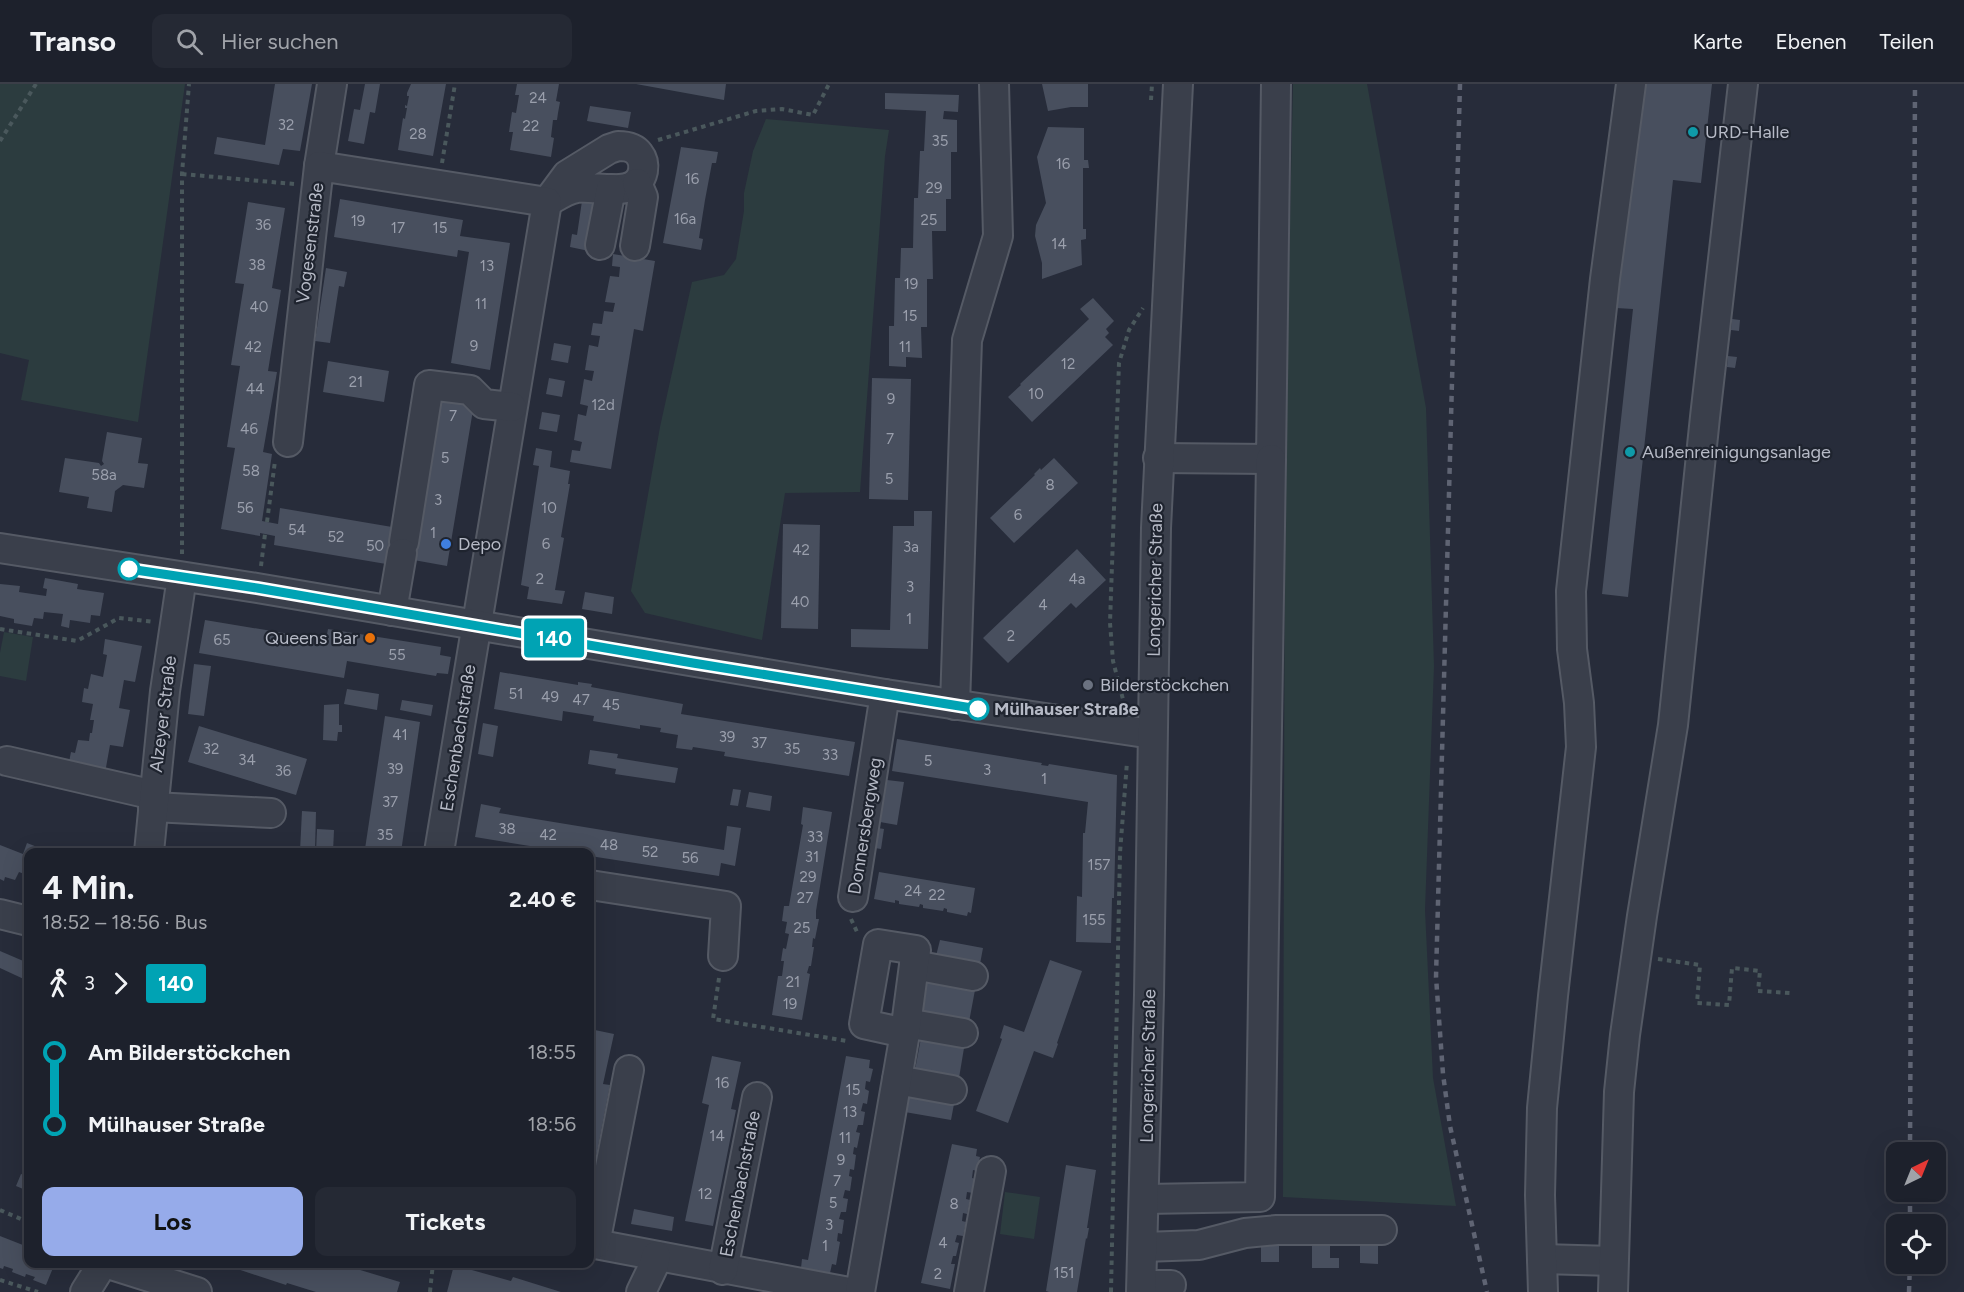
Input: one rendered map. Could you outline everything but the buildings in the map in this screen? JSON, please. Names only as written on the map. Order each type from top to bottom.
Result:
[{"type":"street","points":[[318,176],[332,84]]},
{"type":"street","points":[[955,705],[967,340],[998,236],[994,84]]},
{"type":"street","name":"Longericher Straße","points":[[1142,1289],[1145,1199],[1141,732],[1178,84]]},
{"type":"street","points":[[1145,1199],[1260,1197],[1276,84]]},
{"type":"street","points":[[1543,1292],[1540,1195],[1542,1108],[1552,996],[1581,747],[1580,703],[1572,649],[1571,591],[1605,279],[1631,84]]},
{"type":"street","points":[[1613,1292],[1619,1092],[1624,1035],[1673,724],[1743,84]]},
{"type":"street","points":[[476,625],[547,202],[567,176],[609,149],[627,146],[635,150],[644,165],[642,175],[624,186],[573,188],[547,202]]},
{"type":"street","name":"Vogesenstraße","points":[[288,442],[318,176],[438,184],[547,202]]},
{"type":"street","points":[[600,245],[624,186]]},
{"type":"street","points":[[624,186],[643,197],[635,246]]},
{"type":"street","points":[[392,611],[429,385],[470,390],[484,404],[512,407]]},
{"type":"street","points":[[1158,458],[1270,459]]},
{"type":"street","points":[[0,548],[257,588],[885,694],[1141,732]]},
{"type":"street","name":"Alzeyer Straße","points":[[150,848],[153,801],[182,577]]},
{"type":"street","name":"Eschenbachstraße","points":[[440,848],[476,625]]},
{"type":"street","name":"Donnersbergweg","points":[[854,897],[885,694]]},
{"type":"street","points":[[7,761],[153,801],[271,813]]},
{"type":"street","points":[[594,886],[726,906],[723,956]]},
{"type":"street","points":[[0,914],[24,920]]},
{"type":"street","points":[[860,1292],[897,1080],[905,1028],[916,950],[878,945],[864,1024],[905,1028],[963,1033]]},
{"type":"street","points":[[914,965],[973,976]]},
{"type":"street","name":"Eschenbachstraße","points":[[594,1235],[629,1070]]},
{"type":"street","points":[[897,1080],[952,1090]]},
{"type":"street","name":"Eschenbachstraße","points":[[723,1270],[757,1098]]},
{"type":"street","points":[[969,1292],[991,1171]]},
{"type":"street","points":[[1144,1247],[1199,1245],[1245,1233],[1277,1230],[1382,1230]]},
{"type":"street","name":"Eschenbachstraße","points":[[594,1244],[849,1292]]},
{"type":"street","points":[[641,1292],[656,1256]]},
{"type":"street","points":[[1542,1259],[1613,1260]]},
{"type":"street","points":[[85,1292],[101,1268]]},
{"type":"street","points":[[120,1268],[196,1292]]},
{"type":"street","points":[[1142,1289],[1172,1285]]},
{"type":"path","points":[[0,141],[36,84]]},
{"type":"path","points":[[182,577],[182,174],[189,84]]},
{"type":"path","points":[[438,184],[455,84]]},
{"type":"path","points":[[635,150],[646,144],[756,111],[782,109],[813,115],[829,84]]},
{"type":"path","points":[[1151,107],[1152,84]]},
{"type":"path","points":[[182,174],[318,176]]},
{"type":"path","points":[[1111,1292],[1120,853],[1141,732],[1126,713],[1113,661],[1110,623],[1119,363],[1129,330],[1147,301]]},
{"type":"path","points":[[267,522],[275,459],[288,442]]},
{"type":"path","points":[[257,588],[265,534]]},
{"type":"path","points":[[0,629],[77,641],[119,618],[174,625]]},
{"type":"path","name":"Donnersbergweg","points":[[854,897],[851,919],[859,936],[878,945]]},
{"type":"path","points":[[723,956],[713,1019],[852,1041],[864,1024]]},
{"type":"path","points":[[1654,959],[1700,965],[1697,1003],[1729,1005],[1732,968],[1760,971],[1758,991],[1790,993]]},
{"type":"path","points":[[0,1210],[24,1220]]},
{"type":"path","points":[[430,1292],[432,1268]]},
{"type":"path","points":[[0,1280],[38,1292]]},
{"type":"shaded area","points":[[0,84],[185,84],[138,422],[21,400],[29,360],[0,353]]},
{"type":"shaded area","points":[[1293,84],[1367,84],[1426,408],[1434,666],[1425,910],[1433,1078],[1456,1206],[1283,1197],[1285,449]]},
{"type":"shaded area","points":[[766,119],[889,130],[885,156],[860,492],[785,493],[762,640],[645,613],[631,591],[660,427],[692,282],[724,275],[736,259],[744,211],[744,193],[753,151]]},
{"type":"shaded area","points":[[4,632],[33,637],[26,681],[0,676],[0,653]]},
{"type":"shaded area","points":[[1005,1192],[1040,1197],[1034,1239],[1000,1234]]},
{"type":"railway","points":[[1460,84],[1436,977],[1443,1074],[1450,1126],[1487,1292]]},
{"type":"railway","points":[[1910,1142],[1915,84]]},
{"type":"railway","points":[[1910,1202],[1910,1214]]},
{"type":"railway","points":[[1909,1292],[1910,1274]]},
{"type":"bus line","name":"140","points":[[129,569],[257,588],[693,663],[978,709]]},
{"type":"place","name":"URD-Halle","points":[[1693,132]]},
{"type":"place","name":"Außenreinigungsanlage","points":[[1630,452]]},
{"type":"place","name":"Depo","points":[[446,544]]},
{"type":"place","name":"Queens Bar","points":[[370,638]]},
{"type":"place","name":"Bilderstöckchen","points":[[1088,685]]},
{"type":"place","name":"Mülhauser Straße","points":[[978,709]]}]
